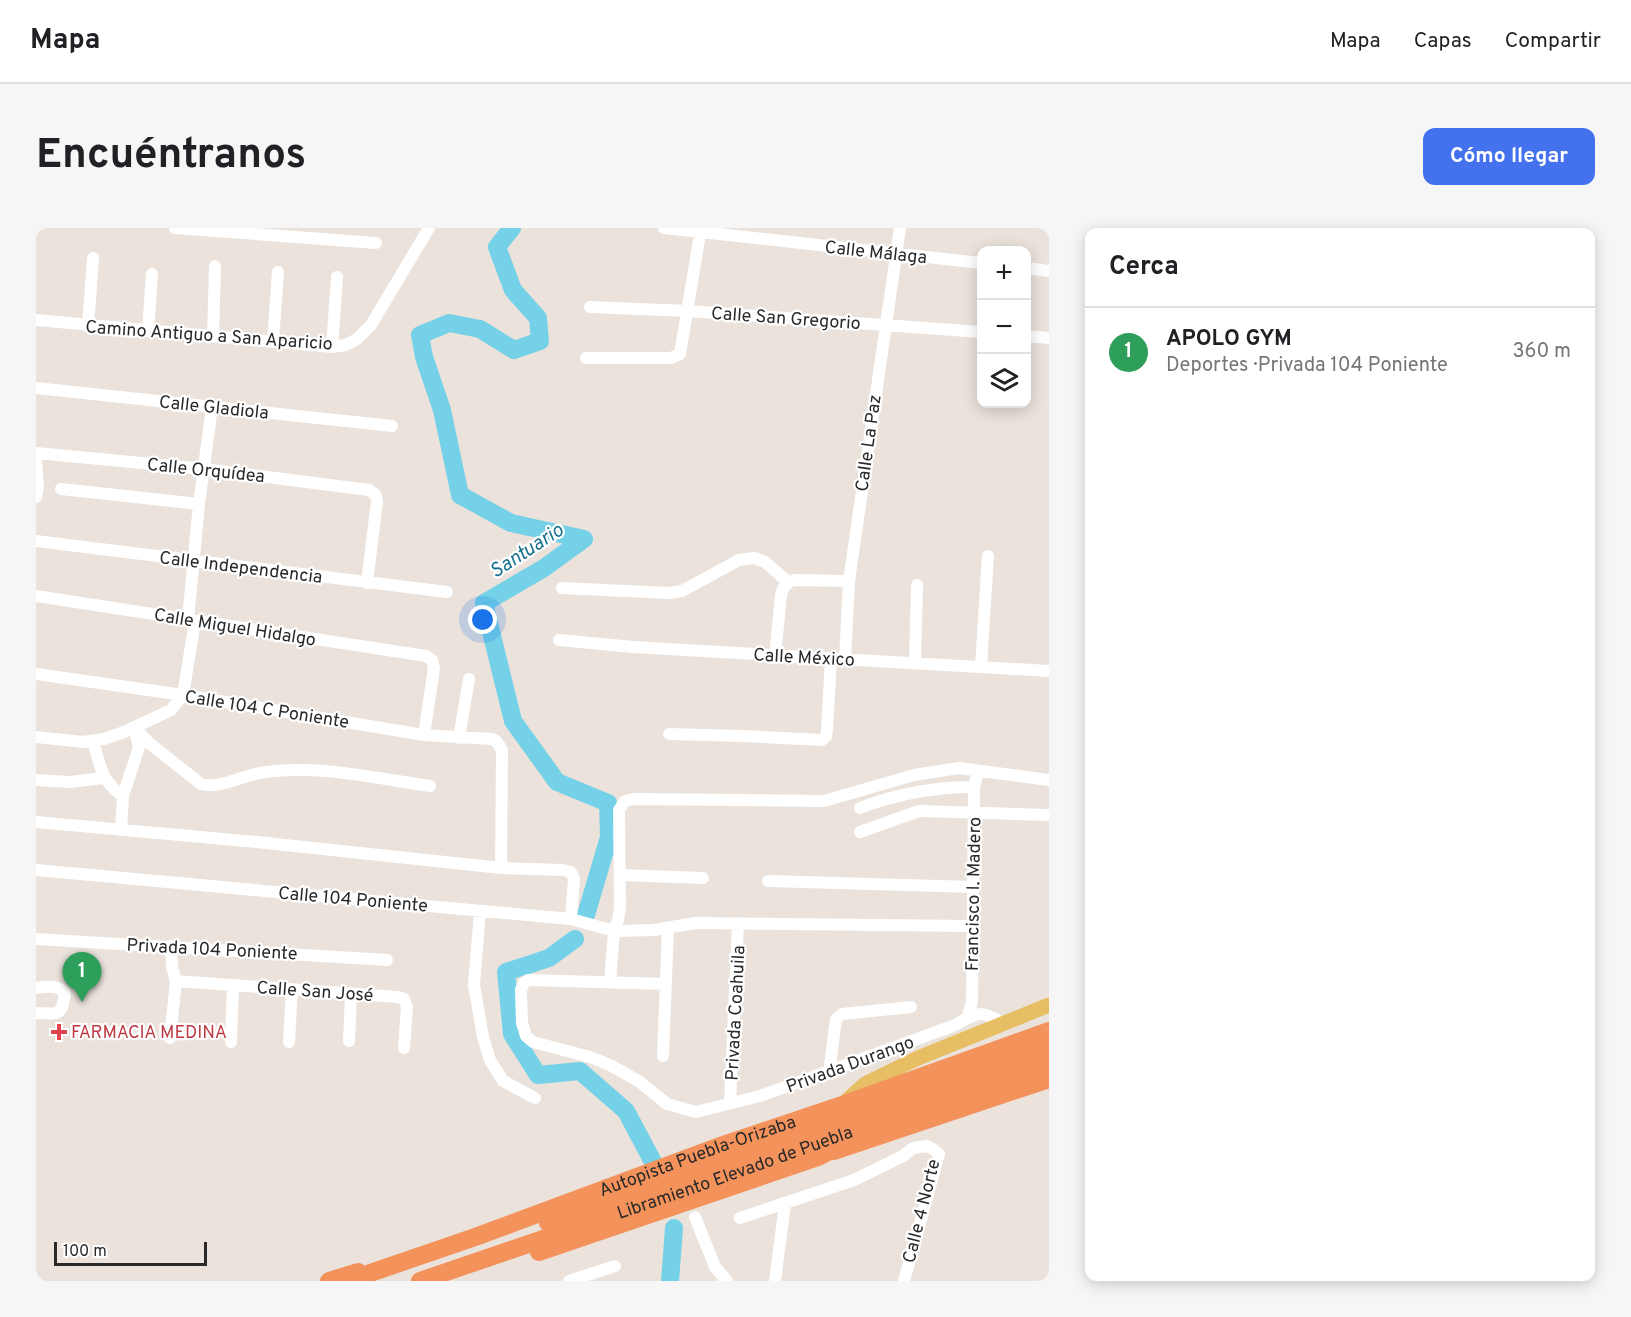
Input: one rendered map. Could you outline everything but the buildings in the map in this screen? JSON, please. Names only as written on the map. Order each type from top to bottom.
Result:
[{"type":"highway","name":"Autopista Puebla-Orizaba","points":[[346,1281],[478,1236],[723,1145],[1049,1031]]},
{"type":"highway","name":"Libramiento Elevado de Puebla","points":[[383,1281],[1049,1045]]},
{"type":"highway","name":"Libramiento Elevado de Puebla","points":[[420,1281],[700,1185],[1049,1061]]},
{"type":"highway","points":[[818,1157],[877,1128],[1049,1069]]},
{"type":"highway","points":[[452,1281],[1049,1079]]},
{"type":"highway","points":[[328,1281],[454,1242],[475,1240],[496,1242]]},
{"type":"main road","points":[[842,1105],[865,1084],[918,1058],[1049,1005]]},
{"type":"street","points":[[175,228],[376,243]]},
{"type":"street","name":"Camino Antiguo a San Aparicio","points":[[36,320],[332,347],[346,345],[357,339],[371,325],[429,228]]},
{"type":"street","name":"Calle Málaga","points":[[664,228],[977,263]]},
{"type":"street","name":"Calle La Paz","points":[[845,660],[849,581],[900,228]]},
{"type":"street","points":[[586,358],[671,358],[680,354],[700,231]]},
{"type":"street","points":[[88,326],[93,258]]},
{"type":"street","points":[[213,337],[215,266]]},
{"type":"street","points":[[1031,269],[1049,271]]},
{"type":"street","points":[[273,341],[278,272]]},
{"type":"street","points":[[148,331],[152,274]]},
{"type":"street","points":[[332,347],[337,277]]},
{"type":"street","name":"Calle San Gregorio","points":[[590,307],[688,311],[977,332]]},
{"type":"street","points":[[1031,336],[1049,338]]},
{"type":"street","name":"Calle Gladiola","points":[[36,388],[392,426]]},
{"type":"street","points":[[36,737],[93,741],[114,736],[171,711],[183,695],[199,504],[212,406]]},
{"type":"street","name":"Calle Orquídea","points":[[36,453],[204,469],[369,490],[375,494],[378,501],[367,583]]},
{"type":"street","points":[[36,460],[38,486],[36,497]]},
{"type":"street","points":[[61,489],[199,504]]},
{"type":"street","name":"Calle Independencia","points":[[36,541],[447,592]]},
{"type":"street","points":[[981,666],[988,556]]},
{"type":"street","points":[[562,588],[668,593],[682,591],[739,560],[754,558],[765,562],[785,585],[775,656]]},
{"type":"street","points":[[785,585],[794,580],[849,581]]},
{"type":"street","points":[[915,662],[917,585]]},
{"type":"street","name":"Calle Miguel Hidalgo","points":[[36,597],[426,656],[432,660],[434,668],[424,735]]},
{"type":"street","name":"Calle México","points":[[558,640],[775,656],[1049,671]]},
{"type":"street","points":[[669,734],[822,740],[827,730],[831,659]]},
{"type":"street","name":"Calle 104 C Poniente","points":[[36,674],[183,695],[424,735],[492,739],[502,750],[501,868]]},
{"type":"street","points":[[459,738],[469,680]]},
{"type":"street","points":[[134,727],[149,743],[201,784],[209,786],[246,775],[303,769],[430,786]]},
{"type":"street","points":[[121,829],[123,796],[139,747],[134,727]]},
{"type":"street","points":[[93,741],[104,778],[111,788],[123,796]]},
{"type":"street","points":[[666,984],[610,982],[614,931],[620,908],[619,810],[625,801],[824,801],[936,770],[960,768],[1049,780]]},
{"type":"street","name":"Francisco I. Madero","points":[[968,1016],[972,1002],[974,787],[978,772]]},
{"type":"street","points":[[36,780],[70,782],[104,778]]},
{"type":"street","points":[[860,808],[890,798],[940,787],[974,787]]},
{"type":"street","points":[[860,832],[919,811],[1049,815]]},
{"type":"street","points":[[36,822],[501,868],[571,872],[574,879],[571,919]]},
{"type":"street","name":"Calle 104 Poniente","points":[[36,870],[571,919],[614,931],[668,928],[695,923],[973,926]]},
{"type":"street","points":[[620,875],[703,878]]},
{"type":"street","points":[[768,881],[974,887]]},
{"type":"street","points":[[480,911],[474,985],[483,1037],[490,1060],[503,1082],[535,1098]]},
{"type":"street","name":"Privada Coahuila","points":[[730,1103],[738,923]]},
{"type":"street","points":[[663,1056],[668,928]]},
{"type":"street","name":"Privada 104 Poniente","points":[[36,939],[387,960]]},
{"type":"street","points":[[170,1038],[176,981],[172,968],[171,946]]},
{"type":"street","name":"Privada Durango","points":[[610,982],[535,979],[524,983],[521,990],[522,1030],[533,1042],[590,1057],[610,1065],[640,1082],[667,1104],[696,1112],[760,1096],[790,1084],[829,1073],[953,1026],[968,1016]]},
{"type":"street","name":"Calle San José","points":[[176,981],[404,999],[407,1007],[404,1048]]},
{"type":"street","points":[[231,1042],[233,986]]},
{"type":"street","points":[[36,988],[61,988],[65,993],[60,1012],[55,1014],[36,1012]]},
{"type":"street","points":[[289,1042],[292,989]]},
{"type":"street","points":[[349,1041],[351,994]]},
{"type":"street","points":[[829,1073],[836,1019],[842,1014],[911,1007]]},
{"type":"street","points":[[968,1016],[988,1014],[1002,1023]]},
{"type":"street","name":"Calle 4 Norte","points":[[785,1204],[854,1180],[903,1156],[913,1148],[927,1146],[933,1149],[939,1154],[904,1281]]},
{"type":"street","points":[[740,1218],[785,1204],[775,1281]]},
{"type":"street","points":[[695,1217],[715,1267],[727,1281]]},
{"type":"street","points":[[569,1281],[615,1266]]},
{"type":"waterway","name":"Santuario","points":[[512,228],[497,247],[513,290],[538,318],[540,341],[514,350],[480,329],[449,323],[420,335],[424,357],[442,410],[460,495],[511,523],[584,539],[544,568],[484,603],[513,721],[557,782],[608,803],[609,837],[586,915]]},
{"type":"waterway","name":"Santuario","points":[[575,939],[549,958],[506,972],[512,1034],[538,1075],[580,1071],[626,1111],[652,1160]]},
{"type":"waterway","name":"Santuario","points":[[670,1281],[674,1228]]},
{"type":"place","name":"APOLO GYM","points":[[82,1002]]},
{"type":"place","name":"FARMACIA MEDINA","points":[[59,1032]]}]
